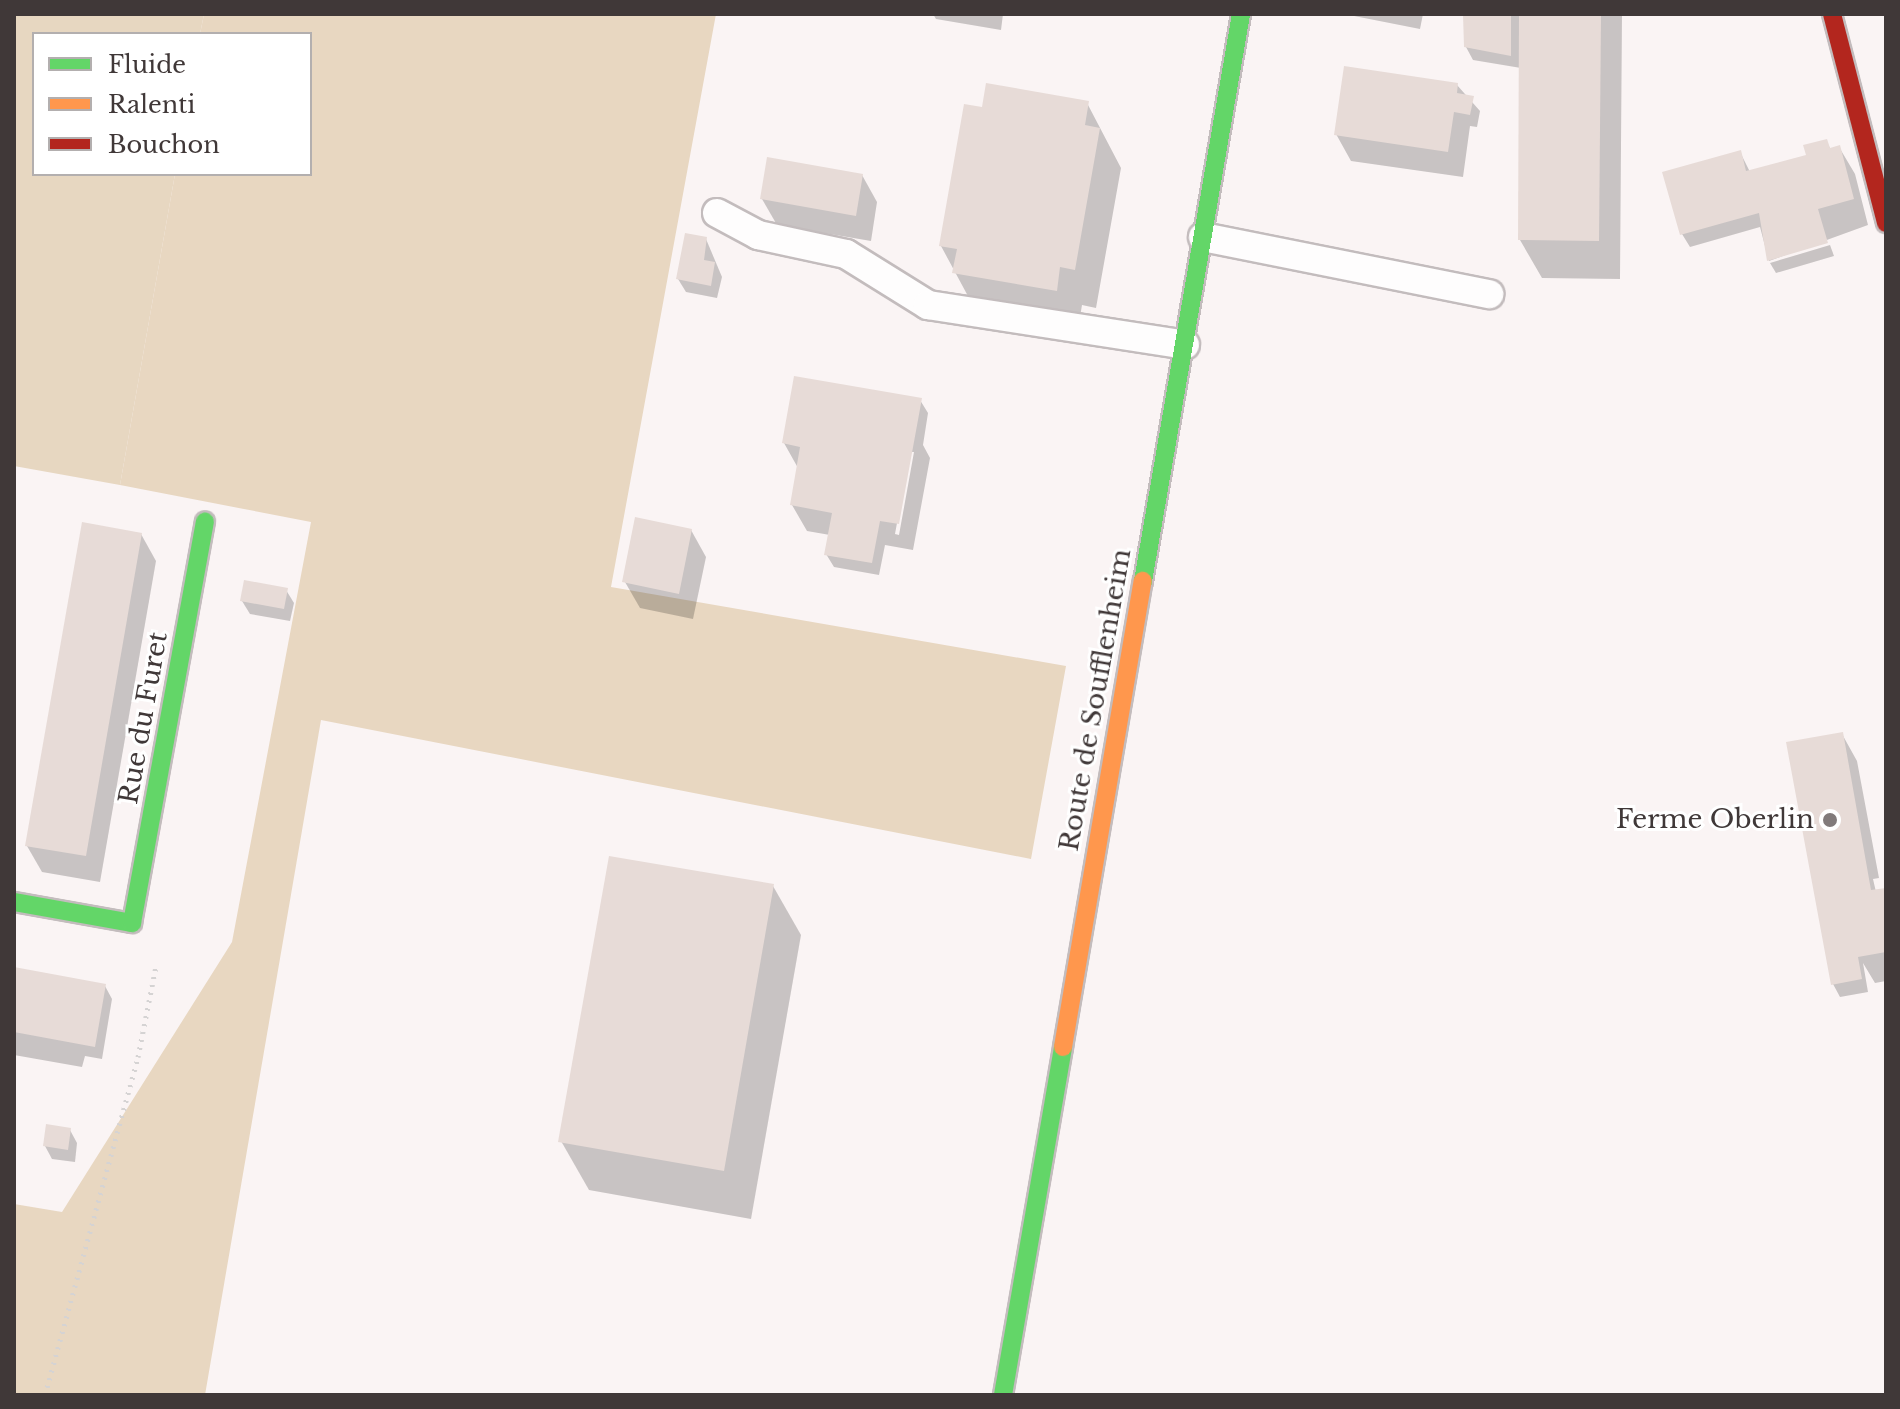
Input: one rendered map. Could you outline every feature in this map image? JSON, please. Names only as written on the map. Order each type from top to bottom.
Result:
[{"type":"main road","name":"Route de Soufflenheim","points":[[1003,1395],[1241,14]]},
{"type":"main road","points":[[1832,14],[1886,223]]},
{"type":"main road","name":"Rue du Furet","points":[[132,923],[205,522]]},
{"type":"main road","points":[[14,902],[132,923]]},
{"type":"lane","points":[[717,213],[758,235],[846,254],[928,305],[1185,345]]},
{"type":"lane","points":[[1203,237],[1489,294]]},
{"type":"path","points":[[45,1395],[138,1057],[156,965],[132,923]]},
{"type":"shaded area","points":[[14,14],[204,14],[200,32],[32,32],[32,176],[175,176],[120,485],[14,466]]},
{"type":"shaded area","points":[[204,14],[716,14],[611,587],[1066,666],[1031,859],[321,720],[205,1395],[14,1395],[14,1204],[62,1212],[232,942],[311,522],[120,485],[175,176],[312,176],[312,32],[200,32]]},
{"type":"building","points":[[1463,14],[1511,14],[1511,56],[1464,47]]},
{"type":"building","points":[[1519,14],[1601,14],[1599,241],[1518,240]]},
{"type":"building","points":[[1344,66],[1458,83],[1457,93],[1474,96],[1470,115],[1454,112],[1448,152],[1334,135]]},
{"type":"building","points":[[986,83],[1089,101],[1085,125],[1100,128],[1075,270],[1060,267],[1057,291],[952,273],[957,249],[939,246],[964,104],[982,107]]},
{"type":"building","points":[[1827,139],[1830,148],[1840,145],[1854,199],[1818,209],[1828,243],[1767,261],[1759,213],[1680,235],[1662,172],[1741,150],[1746,171],[1806,155],[1803,145]]},
{"type":"building","points":[[767,157],[863,174],[856,216],[760,199]]},
{"type":"building","points":[[685,233],[707,237],[704,260],[715,262],[711,286],[676,279]]},
{"type":"building","points":[[794,376],[922,398],[899,524],[880,521],[872,563],[824,555],[832,513],[790,505],[800,447],[782,443]]},
{"type":"building","points":[[635,517],[692,529],[679,594],[622,582]]},
{"type":"building","points":[[82,522],[142,533],[86,856],[25,846]]},
{"type":"building","points":[[244,580],[288,588],[284,609],[240,601]]},
{"type":"building","points":[[1843,732],[1871,890],[1886,888],[1886,952],[1858,957],[1862,979],[1831,985],[1786,742]]},
{"type":"building","points":[[609,856],[774,884],[724,1171],[558,1142]]},
{"type":"building","points":[[14,967],[106,984],[95,1047],[14,1032]]},
{"type":"building","points":[[46,1124],[71,1128],[68,1150],[43,1146]]},
{"type":"traffic: fast","points":[[1143,581],[1241,14]]},
{"type":"traffic: fast","points":[[14,902],[132,923],[205,522]]},
{"type":"traffic: fast","points":[[1003,1395],[1063,1047]]},
{"type":"traffic: slow","points":[[1063,1047],[1143,581]]},
{"type":"traffic: jam","points":[[1832,14],[1886,223]]},
{"type":"place","name":"Ferme Oberlin","points":[[1830,820]]}]
